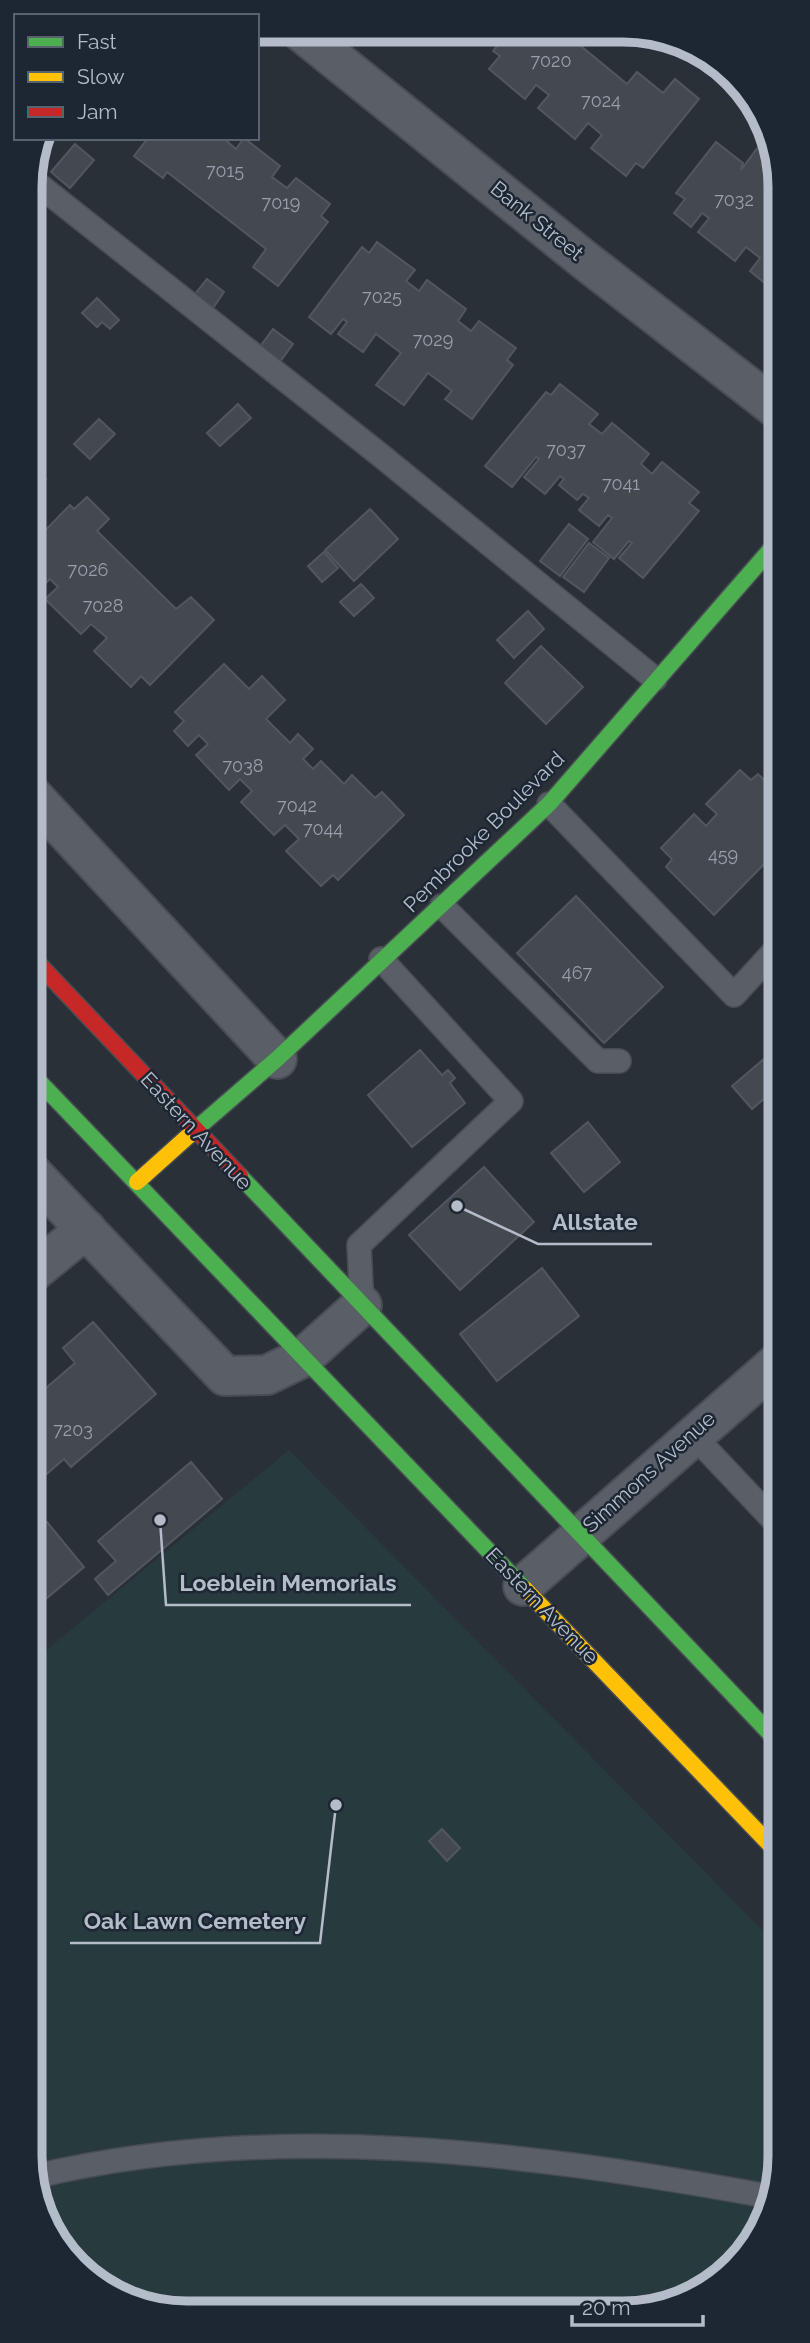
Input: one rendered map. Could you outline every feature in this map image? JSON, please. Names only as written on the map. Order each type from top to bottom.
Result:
[{"type":"main road","name":"Pembrooke Boulevard","points":[[137,1181],[277,1059],[549,804],[768,552]]},
{"type":"main road","name":"Eastern Avenue","points":[[42,968],[768,1731]]},
{"type":"main road","name":"Eastern Avenue","points":[[42,1084],[768,1842]]},
{"type":"street","name":"Bank Street","points":[[315,42],[587,262],[768,401]]},
{"type":"street","points":[[42,806],[277,1059]]},
{"type":"street","points":[[42,1183],[225,1376],[267,1375],[304,1357],[362,1305]]},
{"type":"street","points":[[42,1265],[86,1229]]},
{"type":"street","name":"Simmons Avenue","points":[[523,1586],[692,1434],[768,1370]]},
{"type":"lane","points":[[42,187],[379,454],[655,679]]},
{"type":"lane","points":[[549,804],[734,995],[768,958]]},
{"type":"lane","points":[[442,906],[598,1061],[619,1061]]},
{"type":"lane","points":[[362,1305],[359,1245],[511,1101],[381,959]]},
{"type":"lane","points":[[692,1434],[768,1515]]},
{"type":"lane","points":[[760,1723],[768,1717]]},
{"type":"lane","points":[[43,2176],[82,2166],[201,2151],[298,2147],[422,2151],[532,2162],[657,2176],[762,2195]]},
{"type":"green space","points":[[289,1450],[768,1936],[768,2165],[757,2211],[732,2252],[711,2271],[678,2290],[642,2300],[623,2301],[168,2300],[132,2290],[99,2271],[72,2244],[61,2228],[43,2175],[42,1654]]},
{"type":"building","points":[[500,42],[576,42],[627,84],[637,72],[663,93],[675,79],[699,99],[643,168],[636,163],[626,176],[591,148],[602,135],[588,123],[575,139],[538,108],[549,95],[536,85],[525,99],[489,69],[500,56],[493,51]]},
{"type":"building","points":[[146,140],[225,140],[236,149],[243,140],[247,140],[280,166],[272,177],[287,188],[296,178],[330,204],[321,216],[328,222],[278,286],[253,267],[266,249],[167,172],[163,178],[134,156]]},
{"type":"building","points":[[716,142],[743,163],[741,170],[761,143],[768,178],[768,286],[750,271],[760,258],[746,247],[735,261],[698,232],[709,218],[702,213],[691,227],[674,213],[685,199],[676,193]]},
{"type":"building","points":[[75,144],[94,160],[70,188],[51,172]]},
{"type":"building","points":[[377,242],[415,270],[406,281],[419,291],[427,280],[466,309],[458,321],[471,331],[479,321],[516,348],[507,360],[513,365],[472,419],[445,399],[452,391],[428,373],[404,405],[376,385],[401,353],[376,334],[363,352],[338,334],[347,322],[343,319],[331,334],[309,317],[362,247],[369,253]]},
{"type":"building","points":[[207,279],[224,292],[213,308],[195,294]]},
{"type":"building","points":[[97,298],[119,320],[110,329],[102,322],[97,327],[82,313]]},
{"type":"building","points":[[273,329],[293,344],[279,363],[259,348]]},
{"type":"building","points":[[560,384],[598,414],[589,424],[602,434],[612,423],[649,454],[641,464],[652,474],[662,462],[699,492],[689,503],[699,511],[643,578],[619,558],[632,543],[629,541],[614,559],[593,542],[612,518],[608,515],[599,526],[579,510],[589,498],[583,494],[577,500],[559,485],[564,479],[560,476],[545,494],[524,477],[539,459],[536,457],[512,487],[485,466],[546,392],[551,395]]},
{"type":"building","points":[[238,404],[251,418],[220,446],[207,433]]},
{"type":"building","points":[[99,419],[115,434],[90,459],[74,444]]},
{"type":"building","points":[[87,497],[109,519],[97,531],[176,609],[191,597],[214,620],[150,685],[141,676],[131,687],[94,651],[107,638],[91,624],[81,634],[45,599],[58,587],[50,579],[42,586],[42,534],[70,505],[74,509]]},
{"type":"building","points":[[370,509],[398,539],[354,581],[325,550]]},
{"type":"building","points":[[569,524],[588,539],[560,576],[540,561]]},
{"type":"building","points":[[589,543],[609,558],[584,592],[563,577]]},
{"type":"building","points":[[324,552],[338,568],[322,582],[308,566]]},
{"type":"building","points":[[361,584],[374,598],[354,616],[340,602]]},
{"type":"building","points":[[528,611],[544,629],[514,658],[497,640]]},
{"type":"building","points":[[541,646],[583,687],[546,724],[505,683]]},
{"type":"building","points":[[224,664],[249,689],[262,676],[285,700],[266,719],[290,743],[298,734],[313,749],[303,759],[313,769],[321,761],[344,784],[352,775],[375,798],[382,792],[404,815],[338,880],[333,875],[321,886],[286,851],[299,839],[285,825],[274,835],[241,802],[252,791],[240,779],[229,790],[196,755],[208,744],[199,735],[188,746],[174,731],[184,721],[175,712]]},
{"type":"building","points":[[740,770],[751,780],[758,774],[768,784],[768,860],[714,915],[666,867],[672,859],[661,848],[694,814],[706,826],[717,814],[706,804]]},
{"type":"building","points":[[576,896],[663,987],[604,1043],[517,953]]},
{"type":"building","points":[[420,1050],[442,1075],[448,1070],[455,1078],[450,1083],[465,1103],[412,1147],[368,1095]]},
{"type":"building","points":[[768,1055],[768,1095],[752,1109],[732,1086]]},
{"type":"building","points":[[588,1122],[620,1162],[584,1192],[551,1153]]},
{"type":"building","points":[[484,1167],[534,1222],[460,1290],[409,1235]]},
{"type":"building","points":[[542,1268],[579,1316],[497,1381],[460,1334]]},
{"type":"building","points":[[93,1322],[156,1394],[71,1467],[64,1459],[42,1478],[42,1391],[75,1363],[63,1348]]},
{"type":"building","points":[[191,1462],[222,1499],[108,1595],[95,1579],[116,1561],[98,1541]]},
{"type":"building","points":[[47,1522],[84,1567],[42,1602],[42,1526]]},
{"type":"building","points":[[442,1829],[460,1848],[447,1861],[429,1841]]},
{"type":"traffic: fast","points":[[195,1130],[277,1059],[549,804],[768,552]]},
{"type":"traffic: fast","points":[[42,1084],[525,1589]]},
{"type":"traffic: fast","points":[[240,1176],[768,1731]]},
{"type":"traffic: slow","points":[[137,1182],[195,1130]]},
{"type":"traffic: slow","points":[[525,1589],[768,1843]]},
{"type":"traffic: jam","points":[[42,968],[240,1176]]},
{"type":"place","name":"Allstate","points":[[457,1206]]},
{"type":"place","name":"Loeblein Memorials","points":[[160,1520]]},
{"type":"place","name":"Oak Lawn Cemetery","points":[[336,1805]]}]
